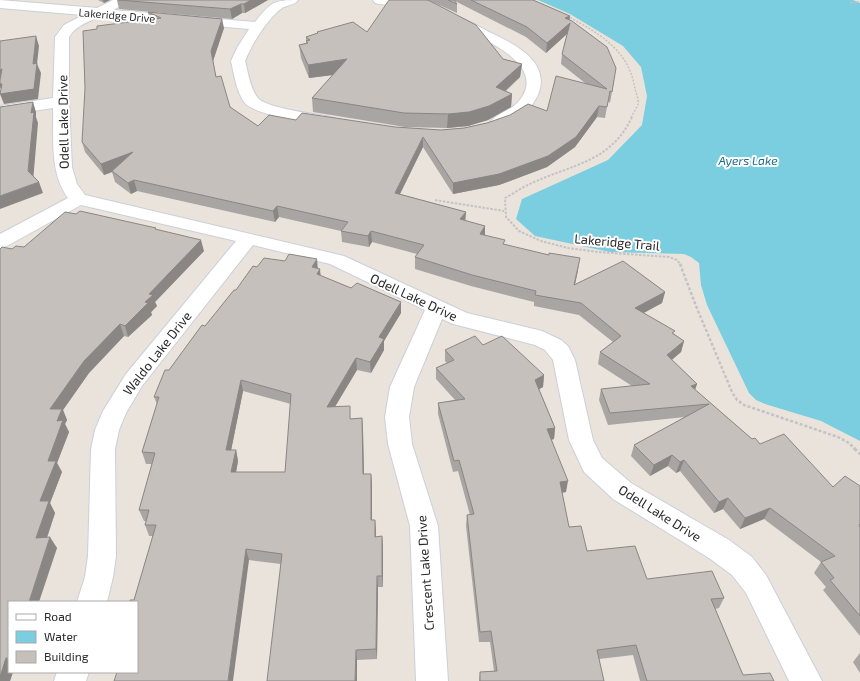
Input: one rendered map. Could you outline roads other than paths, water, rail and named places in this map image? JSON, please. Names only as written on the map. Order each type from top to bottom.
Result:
[{"type":"street","name":"Odell Lake Drive","points":[[123,0],[88,17],[67,30],[62,37],[61,102],[64,176],[73,193],[79,199],[337,260],[436,309],[468,322],[527,334],[554,345],[564,360],[581,440],[593,465],[622,491],[718,549],[742,566],[756,584],[806,681]]},
{"type":"street","points":[[292,0],[273,9],[256,30],[238,61],[250,99],[267,109],[343,123]]},
{"type":"street","points":[[379,0],[414,2],[430,7]]},
{"type":"street","name":"Lakeridge Drive","points":[[0,4],[88,17],[256,30]]},
{"type":"street","name":"Lakeridge Drive","points":[[0,14],[88,17],[256,30]]},
{"type":"street","points":[[448,16],[516,53],[528,64],[532,72],[534,81],[532,92],[520,110],[486,127]]},
{"type":"street","points":[[0,111],[61,102]]},
{"type":"street","points":[[0,242],[79,199]]},
{"type":"street","name":"Waldo Lake Drive","points":[[92,601],[99,577],[102,556],[103,449],[107,430],[115,411],[134,380],[248,239]]},
{"type":"street","name":"Crescent Lake Drive","points":[[432,681],[424,526],[400,444],[397,417],[402,387],[436,309]]},
{"type":"water","name":"Ayers Lake","points":[[538,0],[853,0],[860,3],[860,441],[821,421],[765,404],[756,400],[749,393],[707,305],[701,285],[699,263],[691,257],[684,254],[610,252],[535,236],[516,219],[522,199],[608,160],[642,125],[647,96],[641,67],[623,46],[570,14]]}]
